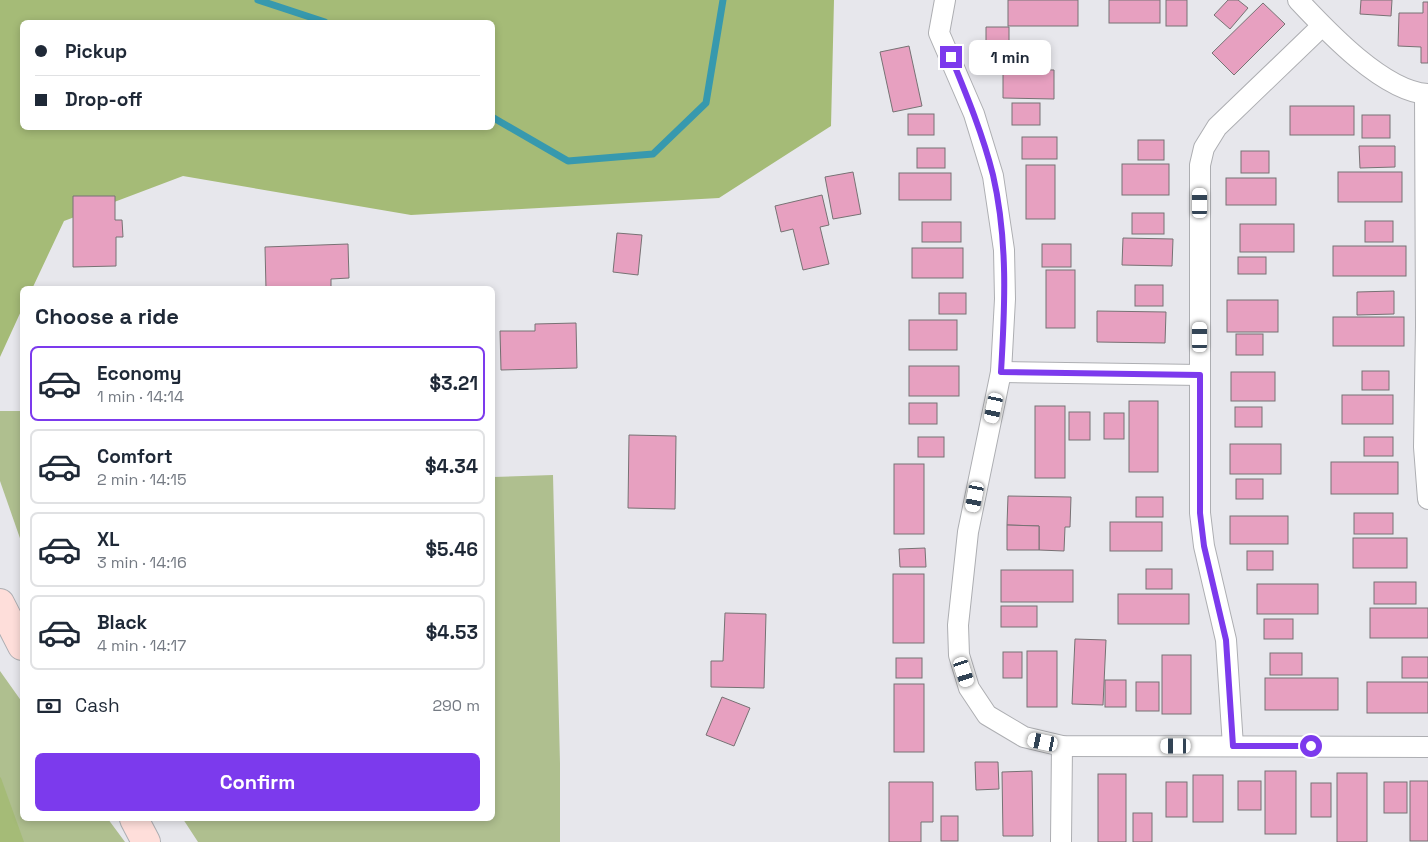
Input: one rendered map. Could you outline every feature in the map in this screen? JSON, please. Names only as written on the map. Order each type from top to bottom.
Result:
[{"type":"main road","points":[[0,603],[20,642]]},
{"type":"main road","points":[[135,821],[146,842]]},
{"type":"street","points":[[945,0],[939,33],[974,114],[993,176],[1004,250],[1005,299],[1001,372],[968,532],[958,625],[959,655],[970,688],[987,715],[1024,737],[1062,746],[1428,747]]},
{"type":"street","points":[[1298,0],[1322,26],[1378,75],[1426,94],[1427,326],[1424,447],[1428,499]]},
{"type":"street","points":[[1233,746],[1226,640],[1204,546],[1200,513],[1200,165],[1204,148],[1217,127],[1322,26]]},
{"type":"street","points":[[1001,372],[1200,375]]},
{"type":"street","points":[[1061,842],[1062,746]]},
{"type":"green space","points":[[0,0],[834,0],[831,126],[719,198],[411,215],[183,176],[64,221],[33,286],[20,286],[20,313],[0,357]]},
{"type":"green space","points":[[0,411],[20,411],[20,538],[0,481]]},
{"type":"green space","points":[[553,475],[560,763],[560,842],[198,842],[184,821],[495,821],[495,477]]},
{"type":"green space","points":[[0,671],[20,699],[20,821],[109,821],[125,842],[0,842]]},
{"type":"green space","points":[[1,778],[24,842],[0,842]]},
{"type":"building","points":[[1008,0],[1078,0],[1078,26],[1008,26]]},
{"type":"building","points":[[1109,0],[1160,0],[1160,23],[1109,23]]},
{"type":"building","points":[[1166,0],[1187,0],[1187,26],[1166,26]]},
{"type":"building","points":[[1228,0],[1238,0],[1248,8],[1230,29],[1214,15]]},
{"type":"building","points":[[1361,0],[1392,0],[1391,16],[1360,14]]},
{"type":"building","points":[[1423,2],[1428,2],[1428,63],[1421,63],[1421,47],[1398,46],[1399,13],[1423,13]]},
{"type":"building","points":[[1263,3],[1285,24],[1234,75],[1212,53]]},
{"type":"building","points":[[986,27],[1009,27],[1009,46],[986,45]]},
{"type":"building","points":[[909,46],[922,106],[893,112],[880,52]]},
{"type":"building","points":[[1003,69],[1054,70],[1054,99],[1003,98]]},
{"type":"building","points":[[1012,103],[1040,103],[1040,125],[1012,125]]},
{"type":"building","points":[[1290,106],[1354,106],[1354,135],[1290,135]]},
{"type":"building","points":[[908,114],[934,114],[934,135],[908,135]]},
{"type":"building","points":[[1362,115],[1390,115],[1390,138],[1362,138]]},
{"type":"building","points":[[1022,137],[1057,137],[1057,159],[1022,159]]},
{"type":"building","points":[[1138,140],[1164,140],[1164,160],[1138,160]]},
{"type":"building","points":[[1359,146],[1395,146],[1395,167],[1360,168]]},
{"type":"building","points":[[917,148],[945,148],[945,168],[917,168]]},
{"type":"building","points":[[1241,151],[1269,151],[1269,173],[1241,173]]},
{"type":"building","points":[[1122,164],[1169,164],[1169,195],[1122,195]]},
{"type":"building","points":[[1026,165],[1055,165],[1055,219],[1026,219]]},
{"type":"building","points":[[853,172],[861,214],[833,219],[825,177]]},
{"type":"building","points":[[1338,172],[1402,172],[1402,202],[1338,202]]},
{"type":"building","points":[[899,173],[951,173],[951,200],[899,200]]},
{"type":"building","points":[[1226,178],[1276,178],[1276,205],[1226,205]]},
{"type":"building","points":[[822,195],[829,225],[820,227],[829,264],[803,270],[793,229],[781,232],[775,206]]},
{"type":"building","points":[[73,196],[115,196],[115,220],[122,220],[123,237],[116,237],[116,266],[73,267]]},
{"type":"building","points":[[1132,213],[1164,213],[1164,234],[1132,234]]},
{"type":"building","points":[[1365,221],[1393,221],[1393,242],[1365,242]]},
{"type":"building","points":[[922,222],[961,222],[961,242],[922,242]]},
{"type":"building","points":[[1240,224],[1294,224],[1294,252],[1240,252]]},
{"type":"building","points":[[617,233],[642,235],[638,275],[613,272]]},
{"type":"building","points":[[1123,238],[1173,239],[1172,266],[1122,265]]},
{"type":"building","points":[[348,244],[349,278],[331,279],[331,286],[266,286],[265,247]]},
{"type":"building","points":[[1042,244],[1071,244],[1071,267],[1042,267]]},
{"type":"building","points":[[1333,246],[1406,246],[1406,276],[1333,276]]},
{"type":"building","points":[[912,248],[963,248],[963,278],[912,278]]},
{"type":"building","points":[[1238,257],[1266,257],[1266,274],[1238,274]]},
{"type":"building","points":[[1046,270],[1075,270],[1075,328],[1046,328]]},
{"type":"building","points":[[1135,285],[1163,285],[1163,306],[1135,306]]},
{"type":"building","points":[[1394,291],[1394,314],[1357,315],[1357,292]]},
{"type":"building","points":[[939,293],[966,293],[966,314],[939,314]]},
{"type":"building","points":[[1227,300],[1278,300],[1278,332],[1227,332]]},
{"type":"building","points":[[1097,311],[1166,312],[1165,343],[1097,342]]},
{"type":"building","points":[[1333,317],[1404,317],[1404,346],[1333,346]]},
{"type":"building","points":[[909,320],[957,320],[957,350],[909,350]]},
{"type":"building","points":[[576,323],[577,368],[501,370],[500,331],[535,331],[535,324]]},
{"type":"building","points":[[1236,334],[1263,334],[1263,355],[1236,355]]},
{"type":"building","points":[[909,366],[959,366],[959,396],[909,396]]},
{"type":"building","points":[[1362,371],[1389,371],[1389,390],[1362,390]]},
{"type":"building","points":[[1231,372],[1275,372],[1275,401],[1231,401]]},
{"type":"building","points":[[1342,395],[1393,395],[1393,424],[1342,424]]},
{"type":"building","points":[[1129,401],[1158,401],[1158,472],[1129,472]]},
{"type":"building","points":[[909,403],[937,403],[937,424],[909,424]]},
{"type":"building","points":[[1035,406],[1065,406],[1065,478],[1035,478]]},
{"type":"building","points":[[1235,407],[1262,407],[1262,427],[1235,427]]},
{"type":"building","points":[[1069,412],[1090,412],[1090,440],[1069,440]]},
{"type":"building","points":[[1104,413],[1124,413],[1124,439],[1104,439]]},
{"type":"building","points":[[629,435],[676,436],[675,509],[628,508]]},
{"type":"building","points":[[918,437],[944,437],[944,457],[918,457]]},
{"type":"building","points":[[1364,437],[1393,437],[1393,456],[1364,456]]},
{"type":"building","points":[[1230,444],[1281,444],[1281,474],[1230,474]]},
{"type":"building","points":[[1331,462],[1398,462],[1398,494],[1331,494]]},
{"type":"building","points":[[894,464],[924,464],[924,534],[894,534]]},
{"type":"building","points":[[1236,479],[1263,479],[1263,499],[1236,499]]},
{"type":"building","points":[[1008,496],[1071,497],[1070,527],[1065,527],[1064,551],[1039,550],[1039,526],[1007,525]]},
{"type":"building","points":[[1136,497],[1163,497],[1163,517],[1136,517]]},
{"type":"building","points":[[1354,513],[1393,513],[1393,534],[1354,534]]},
{"type":"building","points":[[1230,516],[1288,516],[1288,544],[1230,544]]},
{"type":"building","points":[[1110,522],[1162,522],[1162,551],[1110,551]]},
{"type":"building","points":[[1007,525],[1039,526],[1039,550],[1007,550]]},
{"type":"building","points":[[1353,538],[1407,538],[1407,568],[1353,568]]},
{"type":"building","points":[[925,548],[926,567],[900,567],[899,549]]},
{"type":"building","points":[[1247,551],[1273,551],[1273,570],[1247,570]]},
{"type":"building","points":[[1146,569],[1172,569],[1172,589],[1146,589]]},
{"type":"building","points":[[1001,570],[1073,570],[1073,602],[1001,602]]},
{"type":"building","points":[[893,574],[924,574],[924,643],[893,643]]},
{"type":"building","points":[[1374,582],[1416,582],[1416,604],[1374,604]]},
{"type":"building","points":[[1257,584],[1318,584],[1318,614],[1257,614]]},
{"type":"building","points":[[1118,594],[1189,594],[1189,624],[1118,624]]},
{"type":"building","points":[[1001,606],[1037,606],[1037,627],[1001,627]]},
{"type":"building","points":[[1370,608],[1428,608],[1428,638],[1370,638]]},
{"type":"building","points":[[725,613],[766,614],[764,688],[711,687],[711,661],[723,661]]},
{"type":"building","points":[[1264,619],[1293,619],[1293,639],[1264,639]]},
{"type":"building","points":[[1075,639],[1106,640],[1103,705],[1072,704]]},
{"type":"building","points":[[1027,651],[1057,651],[1057,707],[1027,707]]},
{"type":"building","points":[[1003,652],[1022,652],[1022,678],[1003,678]]},
{"type":"building","points":[[1270,653],[1302,653],[1302,675],[1270,675]]},
{"type":"building","points":[[1162,655],[1191,655],[1191,714],[1162,714]]},
{"type":"building","points":[[1402,657],[1428,657],[1428,678],[1402,678]]},
{"type":"building","points":[[896,658],[922,658],[922,678],[896,678]]},
{"type":"building","points":[[1265,678],[1338,678],[1338,710],[1265,710]]},
{"type":"building","points":[[1105,680],[1126,680],[1126,707],[1105,707]]},
{"type":"building","points":[[1136,682],[1159,682],[1159,711],[1136,711]]},
{"type":"building","points":[[1367,682],[1428,682],[1428,713],[1367,713]]},
{"type":"building","points":[[894,684],[924,684],[924,752],[894,752]]},
{"type":"building","points":[[722,697],[750,708],[734,746],[706,735]]},
{"type":"building","points":[[975,762],[998,762],[999,789],[976,790]]},
{"type":"building","points":[[1032,771],[1033,836],[1003,836],[1002,772]]},
{"type":"building","points":[[1265,771],[1296,771],[1296,834],[1265,834]]},
{"type":"building","points":[[1337,773],[1367,773],[1367,842],[1337,842]]},
{"type":"building","points":[[1098,774],[1126,774],[1126,842],[1098,842]]},
{"type":"building","points":[[1193,775],[1223,775],[1223,822],[1193,822]]},
{"type":"building","points":[[1238,781],[1261,781],[1261,810],[1238,810]]},
{"type":"building","points":[[1410,781],[1428,781],[1428,841],[1410,841]]},
{"type":"building","points":[[889,782],[933,782],[933,822],[921,822],[921,842],[889,842]]},
{"type":"building","points":[[1166,782],[1187,782],[1187,817],[1166,817]]},
{"type":"building","points":[[1384,782],[1407,782],[1407,813],[1384,813]]},
{"type":"building","points":[[1311,783],[1331,783],[1331,817],[1311,817]]},
{"type":"building","points":[[1133,813],[1152,813],[1152,842],[1133,842]]},
{"type":"building","points":[[941,816],[958,816],[958,841],[941,841]]},
{"type":"waterway","points":[[258,0],[319,20]]},
{"type":"waterway","points":[[495,119],[568,161],[653,154],[706,103],[723,0]]},
{"type":"route","points":[[951,57],[974,114],[993,176],[1004,250],[1005,299],[1001,372],[1200,375],[1200,513],[1204,546],[1226,640],[1231,687],[1233,746],[1311,746]]}]
